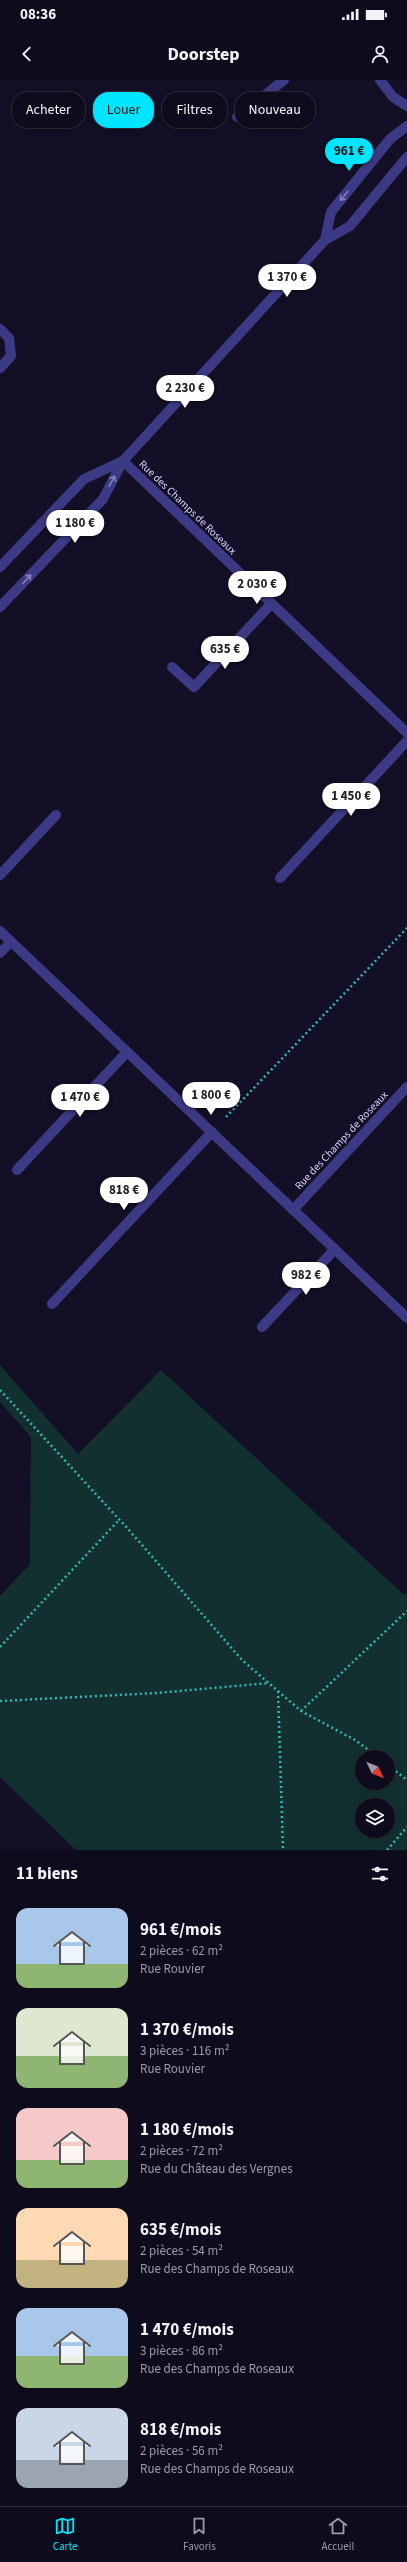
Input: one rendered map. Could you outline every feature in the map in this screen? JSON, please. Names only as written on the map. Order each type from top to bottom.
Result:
[{"type":"street","points":[[269,92],[284,80]]},
{"type":"street","points":[[380,80],[393,97],[407,106]]},
{"type":"street","points":[[325,240],[331,212],[390,139],[407,126]]},
{"type":"street","points":[[0,607],[103,499],[123,461],[325,240],[350,226],[407,157]]},
{"type":"street","points":[[0,329],[9,338],[11,356],[0,368]]},
{"type":"street","points":[[0,567],[84,479],[123,461]]},
{"type":"street","name":"Rue des Champs de Roseaux","points":[[123,461],[407,733]]},
{"type":"street","points":[[172,667],[194,687],[272,604]]},
{"type":"street","points":[[280,878],[407,741]]},
{"type":"street","points":[[0,875],[56,814]]},
{"type":"street","points":[[0,931],[407,1318]]},
{"type":"street","points":[[0,953],[11,942]]},
{"type":"street","points":[[17,1170],[127,1052]]},
{"type":"street","name":"Rue des Champs de Roseaux","points":[[294,1210],[407,1087]]},
{"type":"street","points":[[52,1304],[212,1132]]},
{"type":"street","points":[[262,1327],[335,1249]]},
{"type":"path","points":[[212,1132],[407,928]]},
{"type":"path","points":[[0,1390],[119,1520],[242,1660],[301,1711],[355,1740],[369,1750]]},
{"type":"path","points":[[0,1646],[119,1520]]},
{"type":"path","points":[[301,1711],[407,1611]]},
{"type":"path","points":[[0,1701],[157,1693],[269,1683]]},
{"type":"path","points":[[278,1691],[283,1850]]},
{"type":"path","points":[[395,1771],[407,1780]]},
{"type":"path","points":[[387,1850],[407,1828]]},
{"type":"green space","points":[[0,1365],[78,1454],[161,1370],[404,1595],[407,1593],[407,1850],[76,1850],[0,1777],[0,1596],[30,1564],[31,1437],[0,1402]]}]
